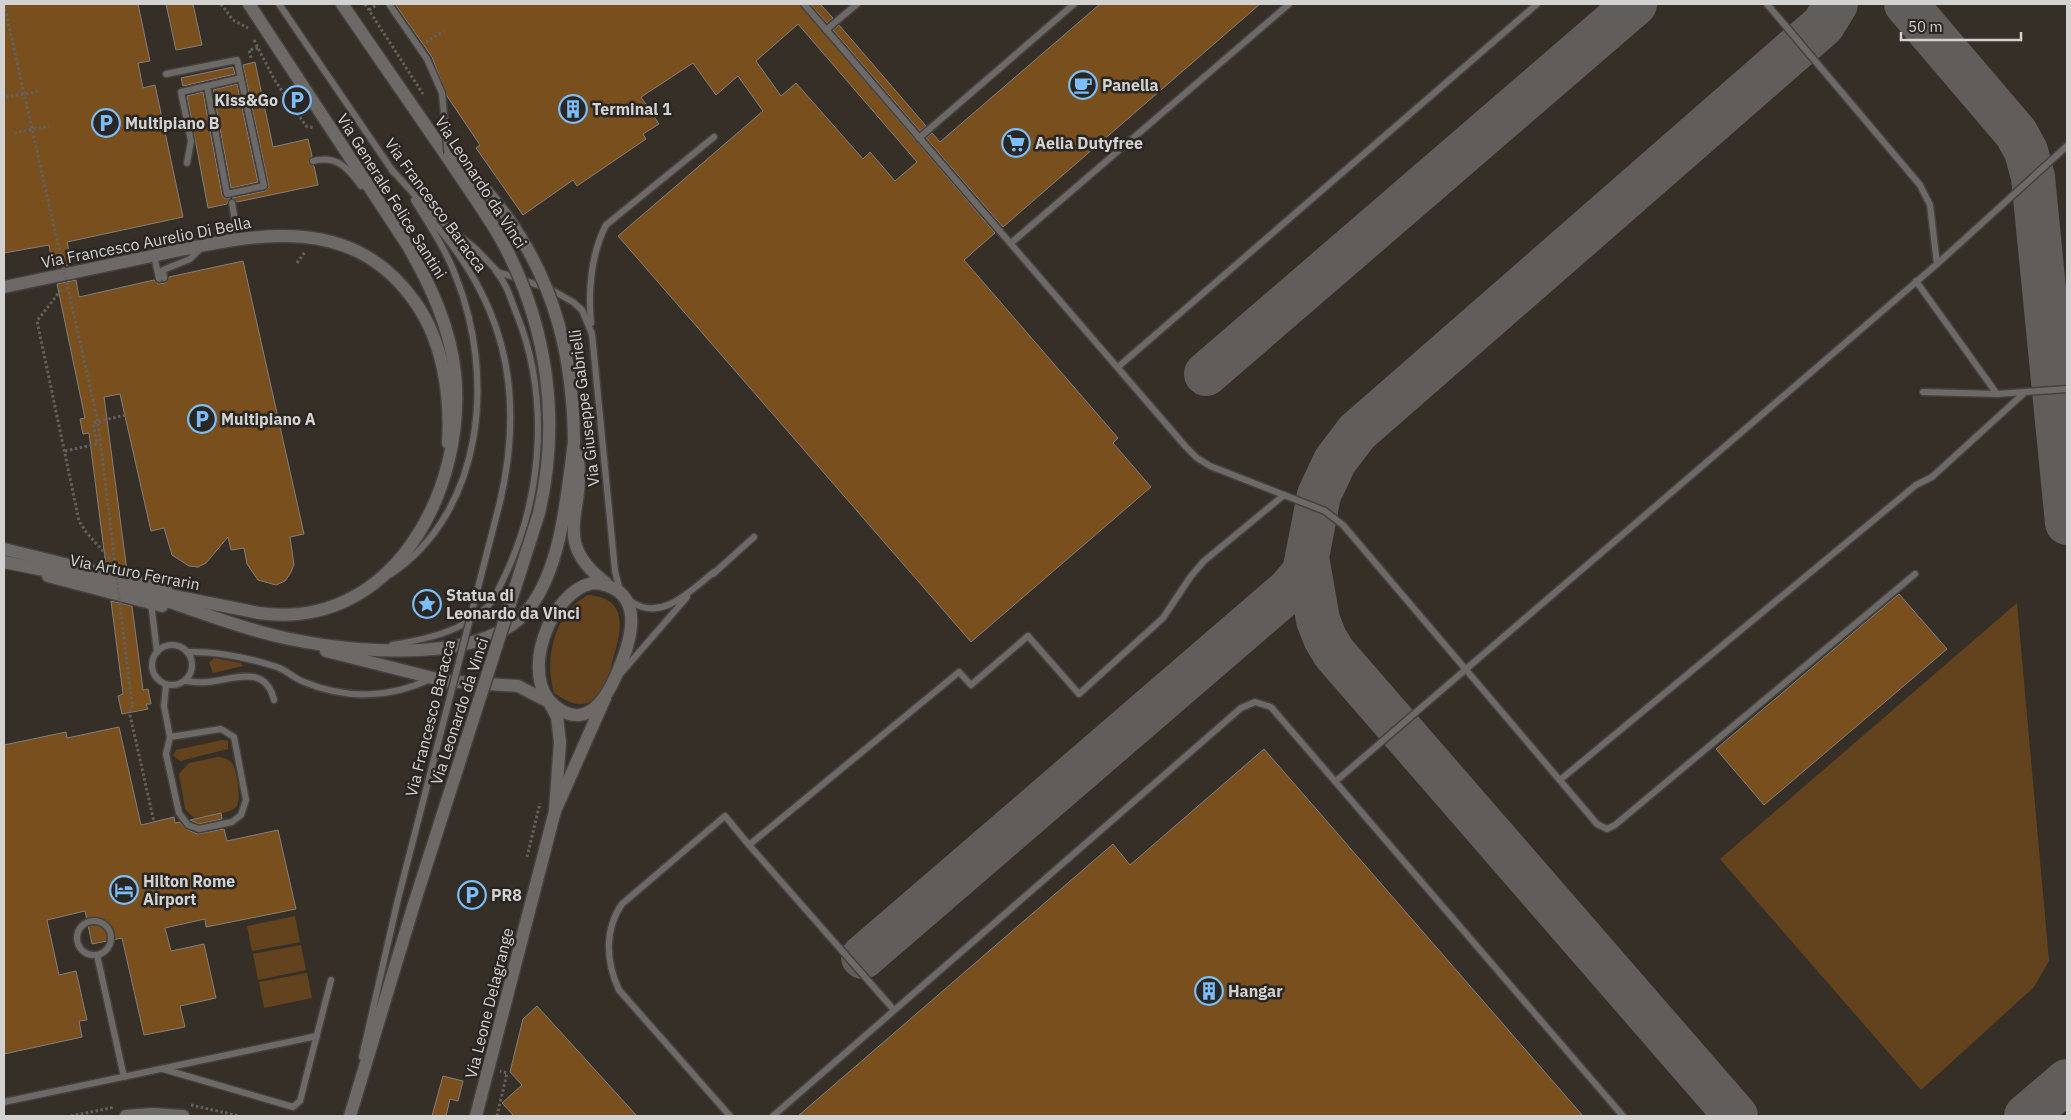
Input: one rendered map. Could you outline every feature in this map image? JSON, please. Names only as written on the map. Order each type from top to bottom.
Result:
[{"type":"street","name":"Via Generale Felice Santini","points":[[249,4],[377,199],[428,283],[446,328],[452,352],[456,400],[451,443],[442,483]]},
{"type":"street","name":"Via Leonardo da Vinci","points":[[342,4],[448,158],[502,242],[522,282],[535,317],[544,357],[548,395],[549,439],[546,474],[533,532],[414,904],[349,1116]]},
{"type":"street","points":[[4,549],[22,552],[262,632],[361,648],[419,649],[460,646],[485,640],[508,628],[527,612],[536,599],[570,514],[580,476],[574,442],[565,348],[559,322],[544,278],[516,230],[492,197],[470,174],[448,158]]},
{"type":"street","name":"Via Francesco Aurelio Di Bella","points":[[4,287],[205,244],[281,234],[321,238],[363,253],[375,260],[396,278],[424,317],[442,362],[448,435],[442,483]]},
{"type":"street","name":"Via Arturo Ferrarin","points":[[4,562],[259,613],[284,615],[315,610],[342,602],[365,591],[385,575],[415,540],[426,522],[442,483]]},
{"type":"street","points":[[4,566],[432,678],[466,683],[512,685],[530,691],[550,702],[558,709],[576,714],[592,711],[605,698],[616,679],[632,626],[632,614],[617,591],[588,568],[579,556],[570,514]]},
{"type":"street","name":"Via Arturo Ferrarin","points":[[22,552],[259,613]]},
{"type":"street","points":[[550,702],[544,693],[539,670],[541,651],[552,618],[568,595],[580,586],[593,583],[617,591]]},
{"type":"street","name":"Via Leone Delagrange","points":[[476,1116],[555,811],[605,698]]},
{"type":"street","name":"Via Leone Delagrange","points":[[550,702],[557,717],[560,742],[555,811]]},
{"type":"street","points":[[126,1116],[153,1114],[184,1116]]},
{"type":"lane","name":"Via Francesco Baracca","points":[[279,4],[392,170],[414,200],[448,239],[469,269],[487,302],[498,329],[505,357],[511,423],[508,464],[500,502],[400,889],[349,1116]]},
{"type":"lane","points":[[389,4],[427,59],[436,77],[442,93],[448,158]]},
{"type":"lane","points":[[804,4],[1197,458],[1210,466],[1325,511],[1343,525],[1597,824],[1607,829],[1614,825],[1915,574]]},
{"type":"lane","points":[[826,30],[857,4]]},
{"type":"lane","points":[[919,138],[1074,4]]},
{"type":"lane","points":[[1011,243],[1288,4]]},
{"type":"lane","points":[[1118,367],[1537,4]]},
{"type":"lane","points":[[1767,4],[1920,185],[1930,205],[1937,264]]},
{"type":"lane","points":[[166,74],[237,60],[264,186],[227,194],[207,86]]},
{"type":"lane","points":[[187,163],[191,141],[181,92],[241,78]]},
{"type":"lane","points":[[592,334],[590,308],[592,274],[601,234],[606,225],[714,137]]},
{"type":"lane","points":[[1336,781],[1937,264],[2067,146]]},
{"type":"lane","points":[[313,161],[322,158],[339,162],[348,167],[367,192],[377,199]]},
{"type":"lane","name":"Via Giuseppe Gabrielli","points":[[392,170],[432,214],[475,248],[491,266],[510,277],[538,284],[561,294],[582,310],[592,334],[617,591]]},
{"type":"lane","points":[[365,591],[406,564],[442,521],[468,463],[477,418],[478,386],[476,359],[462,293],[448,258],[414,200]]},
{"type":"lane","points":[[230,240],[234,221],[232,203]]},
{"type":"lane","points":[[154,255],[162,279],[163,270],[190,259],[205,244]]},
{"type":"lane","points":[[361,648],[416,641],[463,625],[490,604],[513,558],[533,485],[538,428],[534,371],[528,341],[504,281],[491,266]]},
{"type":"lane","points":[[1916,281],[1997,394]]},
{"type":"lane","points":[[1922,392],[2024,394],[2067,389]]},
{"type":"lane","points":[[1560,780],[1916,485],[1932,477],[2024,394]]},
{"type":"lane","points":[[749,845],[959,672],[971,685],[1028,636],[1079,694],[1163,618],[1191,576],[1204,562],[1284,495]]},
{"type":"lane","points":[[616,679],[683,601],[754,537]]},
{"type":"lane","points":[[617,591],[639,606],[659,609],[670,605],[714,572]]},
{"type":"lane","points":[[151,603],[156,652],[153,658],[152,671],[155,677],[166,685],[179,684],[185,681],[189,676],[192,663],[187,652],[181,648],[168,645],[156,652]]},
{"type":"lane","points":[[187,652],[208,651],[279,667],[297,679],[322,689],[346,694],[391,693],[409,689],[432,678]]},
{"type":"lane","points":[[185,681],[208,683],[243,675],[256,677],[265,683],[274,700]]},
{"type":"lane","points":[[166,685],[164,706],[170,737],[166,754],[179,813],[188,825],[199,829],[232,822],[240,815],[246,800],[234,737],[221,729],[170,737]]},
{"type":"lane","points":[[774,1116],[1241,708],[1255,702],[1271,707],[1623,1116]]},
{"type":"lane","points":[[730,1116],[619,990],[610,964],[609,940],[614,915],[622,904],[725,816],[894,1010]]},
{"type":"lane","points":[[92,920],[103,923],[108,927],[112,938],[108,949],[97,955],[86,953],[81,949],[77,940],[79,929],[92,920]]},
{"type":"lane","points":[[97,955],[124,1077]]},
{"type":"lane","points":[[162,1069],[293,1107],[300,1101],[331,980]]},
{"type":"lane","points":[[4,1102],[317,1036]]},
{"type":"path","points":[[4,4],[98,422],[132,705],[130,715],[154,822]]},
{"type":"path","points":[[365,4],[369,10],[378,4]]},
{"type":"path","points":[[250,29],[274,79],[306,126],[319,130]]},
{"type":"path","points":[[251,58],[249,50],[258,48]]},
{"type":"path","points":[[6,97],[41,91]]},
{"type":"path","points":[[14,133],[49,126]]},
{"type":"path","points":[[297,263],[300,257],[310,249]]},
{"type":"path","points":[[63,287],[37,321],[79,521],[86,532],[110,559],[109,563],[119,565]]},
{"type":"path","points":[[64,452],[97,444],[93,423],[125,415]]},
{"type":"path","points":[[525,865],[541,800]]},
{"type":"shaded area","points":[[4,4],[2067,4],[2067,1116],[4,1116]]},
{"type":"shaded area","points":[[588,595],[601,597],[610,602],[616,609],[620,627],[619,638],[605,686],[591,701],[585,704],[578,704],[567,701],[554,693],[550,665],[551,651],[554,638],[567,613],[576,603]]},
{"type":"shaded area","points":[[2017,603],[2049,961],[2034,987],[1921,1090],[1720,859]]},
{"type":"shaded area","points":[[214,658],[241,663],[243,666],[213,673],[209,663]]},
{"type":"shaded area","points":[[222,740],[228,741],[228,749],[180,761],[173,755],[176,750]]},
{"type":"shaded area","points":[[218,757],[229,760],[234,767],[238,785],[238,804],[227,812],[194,818],[185,809],[179,774],[189,763]]},
{"type":"shaded area","points":[[295,916],[300,942],[252,951],[247,926]]},
{"type":"shaded area","points":[[301,945],[306,970],[258,980],[253,954]]},
{"type":"shaded area","points":[[307,973],[312,998],[264,1008],[259,982]]},
{"type":"building","name":"Multipiano B","points":[[4,4],[138,4],[150,61],[138,63],[143,88],[155,85],[183,217],[67,242],[72,264],[53,268],[49,245],[4,253]]},
{"type":"building","points":[[166,4],[193,4],[202,45],[176,50]]},
{"type":"building","points":[[395,4],[799,4],[995,233],[964,260],[1118,438],[1113,443],[1151,487],[971,642],[618,236],[763,111],[738,76],[716,95],[693,63],[641,97],[659,124],[643,134],[646,139],[577,186],[573,180],[523,215],[476,148],[480,145],[447,96],[432,57]],"holes":[[[798,24],[917,162],[895,181],[870,152],[863,159],[796,83],[781,96],[756,61]]]},
{"type":"building","points":[[810,4],[820,4],[833,18],[827,23]]},
{"type":"building","points":[[1100,4],[1260,4],[1003,227],[926,138],[932,133],[940,142]]},
{"type":"building","points":[[839,25],[926,126],[920,131],[833,30]]},
{"type":"building","points":[[255,62],[273,147],[308,139],[312,156],[308,162],[314,166],[318,185],[237,202],[232,198],[265,191],[269,187],[243,65]]},
{"type":"building","points":[[233,67],[235,74],[183,86],[181,78]]},
{"type":"building","points":[[237,84],[258,182],[231,188],[213,90]]},
{"type":"building","points":[[203,92],[222,195],[225,199],[230,198],[227,204],[208,208],[187,96]]},
{"type":"building","name":"Multipiano A","points":[[243,261],[304,534],[290,537],[294,565],[290,574],[285,581],[276,585],[258,580],[247,564],[244,548],[231,550],[228,537],[206,563],[198,567],[189,566],[172,555],[164,528],[151,531],[120,394],[104,397],[127,571],[106,566],[89,433],[83,434],[80,419],[85,418],[57,284],[76,280],[79,297],[154,280],[158,284],[165,283],[169,277]]},
{"type":"building","points":[[1899,594],[1947,649],[1764,805],[1716,749]]},
{"type":"building","points":[[111,601],[132,606],[143,690],[148,689],[151,704],[146,704],[148,709],[122,714],[118,696],[123,694]]},
{"type":"building","points":[[119,727],[141,825],[174,817],[175,823],[180,822],[186,829],[197,834],[224,829],[227,841],[278,830],[296,909],[206,927],[205,919],[165,928],[171,951],[204,944],[216,998],[180,1006],[185,1027],[144,1035],[122,938],[92,944],[85,911],[47,920],[59,975],[76,971],[87,1020],[79,1021],[82,1037],[4,1054],[4,745],[66,732],[67,738]]},
{"type":"building","name":"Hangar","points":[[1264,749],[1583,1116],[798,1116],[1113,844],[1130,865]]},
{"type":"building","points":[[221,813],[222,819],[199,824],[190,820]]},
{"type":"building","points":[[537,1006],[637,1116],[514,1116],[502,1103],[522,1085],[510,1072],[523,1019]]},
{"type":"building","points":[[443,1076],[463,1081],[458,1101],[450,1099],[446,1116],[432,1116]]},
{"type":"taxiway","points":[[1206,374],[1635,4]]},
{"type":"taxiway","points":[[1736,1116],[1334,653],[1325,638],[1318,620],[1307,557],[1319,495],[1335,461],[1357,432],[1823,25],[1836,4]]},
{"type":"taxiway","points":[[1906,4],[2016,133],[2026,151],[2033,177],[2067,523]]},
{"type":"taxiway","points":[[863,957],[1289,590],[1304,572],[1307,557]]},
{"type":"taxiway","points":[[2026,1116],[2067,1081]]},
{"type":"place","name":"Panella","points":[[1083,85]]},
{"type":"place","name":"Kiss&Go","points":[[297,100]]},
{"type":"place","name":"Terminal 1","points":[[573,109]]},
{"type":"place","name":"Multipiano B","points":[[106,123]]},
{"type":"place","name":"Aelia Dutyfree","points":[[1016,143]]},
{"type":"place","name":"Multipiano A","points":[[202,419]]},
{"type":"place","name":"Statua di Leonardo da Vinci","points":[[427,604]]},
{"type":"place","name":"Hilton Rome Airport","points":[[124,890]]},
{"type":"place","name":"PR8","points":[[472,895]]},
{"type":"place","name":"Hangar","points":[[1209,991]]}]
